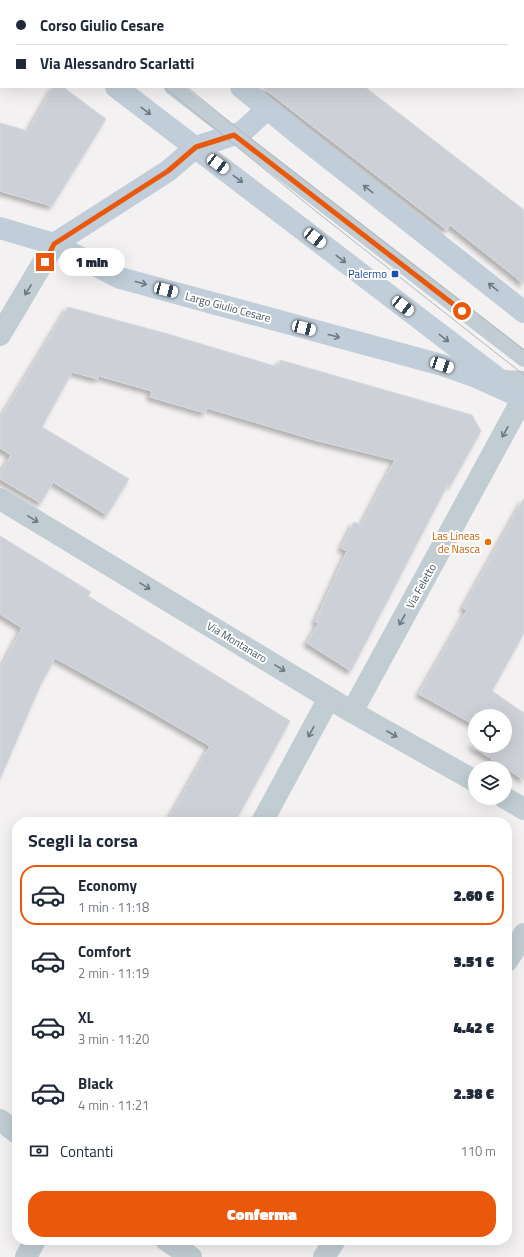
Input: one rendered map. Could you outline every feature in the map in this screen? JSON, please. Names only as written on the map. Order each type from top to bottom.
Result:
[{"type":"main road","name":"Largo Giulio Cesare","points":[[117,88],[196,147],[486,377]]},
{"type":"main road","points":[[242,88],[524,312]]},
{"type":"main road","points":[[54,244],[168,171],[196,147],[242,132],[267,109]]},
{"type":"main road","name":"Largo Giulio Cesare","points":[[0,228],[54,244],[120,278],[486,377],[524,393]]},
{"type":"street","points":[[0,335],[54,244]]},
{"type":"street","name":"Via Feletto","points":[[352,712],[524,393]]},
{"type":"street","name":"Via Montanaro","points":[[0,499],[352,712],[468,777]]},
{"type":"street","points":[[265,817],[329,698]]},
{"type":"street","points":[[512,802],[524,809]]},
{"type":"street","points":[[512,953],[524,934]]},
{"type":"street","points":[[0,1120],[12,1129]]},
{"type":"street","points":[[26,1257],[32,1245]]},
{"type":"street","points":[[173,1245],[191,1257]]},
{"type":"street","points":[[324,1257],[332,1245]]},
{"type":"lane","points":[[173,88],[524,359]]},
{"type":"building","points":[[52,88],[64,88],[106,119],[52,206],[0,191],[0,123],[28,131]]},
{"type":"building","points":[[263,88],[366,88],[524,210],[524,284],[450,225],[447,230]]},
{"type":"building","points":[[68,307],[168,334],[278,367],[280,360],[472,415],[481,431],[451,485],[448,484],[351,671],[307,643],[319,622],[315,622],[347,551],[341,548],[354,522],[361,525],[395,460],[315,440],[207,408],[205,413],[150,397],[152,391],[99,376],[98,379],[72,372],[42,427],[129,479],[107,515],[53,482],[41,503],[0,479],[0,474],[11,455],[0,448],[0,419]]},
{"type":"building","points":[[524,498],[524,633],[492,691],[524,713],[524,780],[512,772],[512,761],[495,761],[483,753],[512,753],[512,709],[468,709],[468,721],[419,694],[467,610],[463,608]]},
{"type":"building","points":[[0,536],[91,592],[88,596],[290,721],[238,817],[170,817],[210,746],[55,658],[40,686],[0,779],[0,670],[22,628],[0,614]]},
{"type":"tram line","points":[[165,88],[313,209],[524,375]]},
{"type":"tram line","points":[[188,88],[242,132],[524,350]]},
{"type":"place","name":"Palermo","points":[[395,274]]},
{"type":"place","name":"Las Lineas de Nasca","points":[[488,542]]},
{"type":"route","points":[[45,262],[53,249],[54,244],[168,171],[196,147],[234,135],[462,311]]}]
